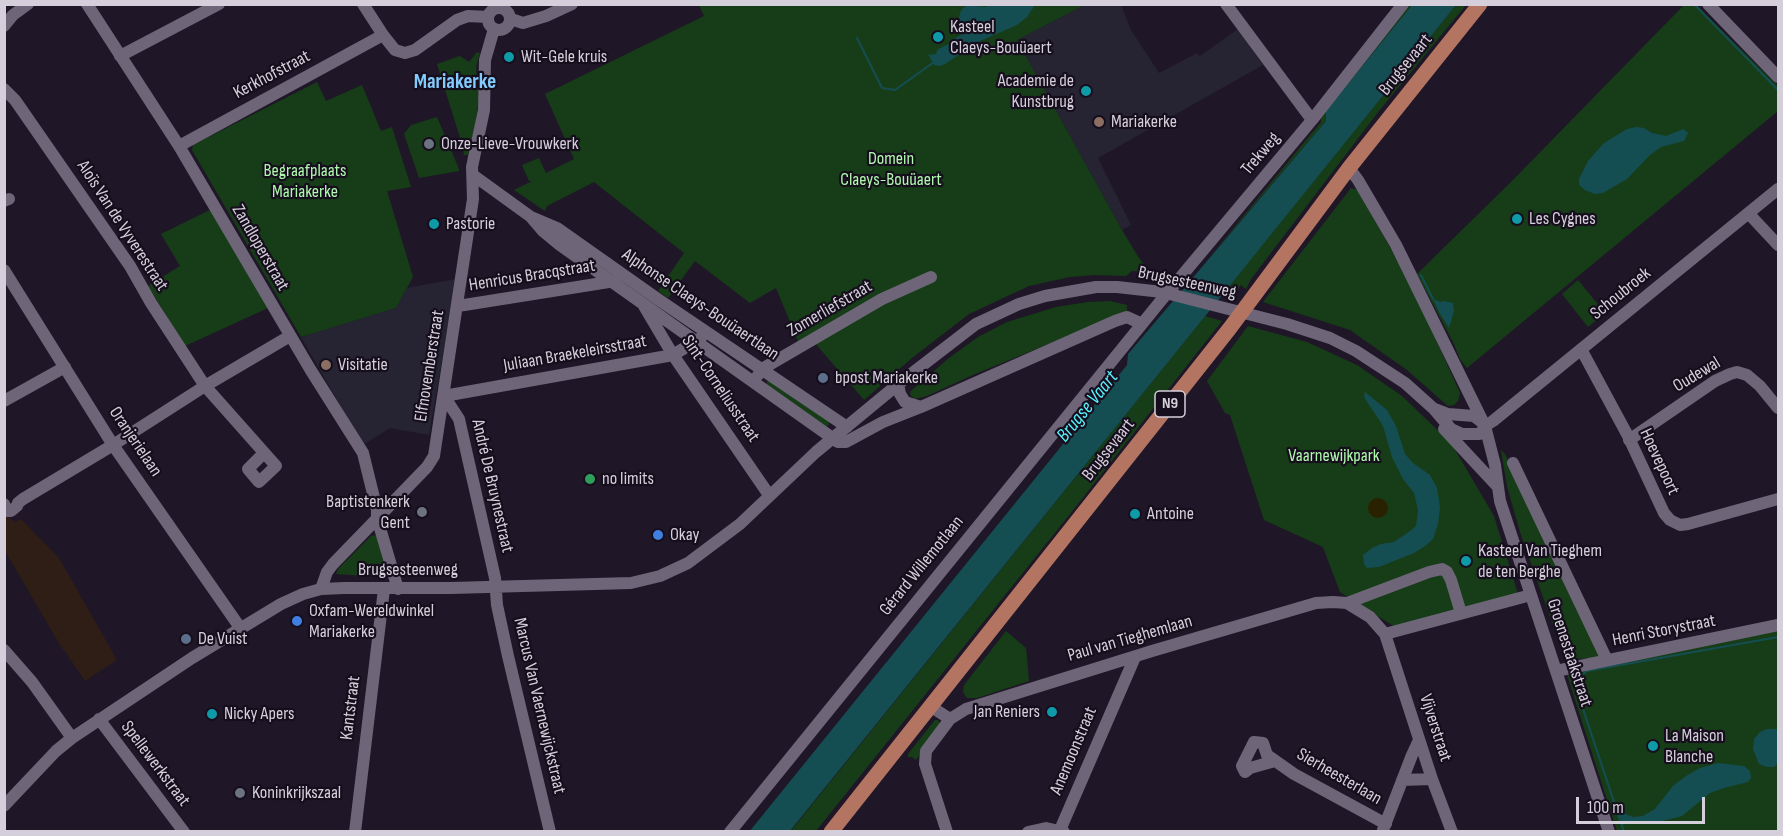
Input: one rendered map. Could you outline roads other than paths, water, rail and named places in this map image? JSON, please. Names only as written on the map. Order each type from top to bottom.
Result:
[{"type":"main road","name":"Brugsevaart","points":[[831,831],[1230,328],[1349,168],[1480,4]]},
{"type":"street","points":[[4,26],[9,16],[28,4]]},
{"type":"street","name":"Zandloperstraat","points":[[87,4],[178,146],[290,336],[363,453],[377,518],[398,589]]},
{"type":"street","points":[[120,56],[219,4]]},
{"type":"street","points":[[363,4],[395,50],[405,53],[418,51],[457,20],[468,16],[500,10],[523,23],[572,4]]},
{"type":"street","points":[[1226,4],[1312,120]]},
{"type":"street","name":"Trekweg","points":[[1142,324],[1312,120],[1403,4]]},
{"type":"street","points":[[1708,4],[1779,77]]},
{"type":"street","points":[[500,10],[505,28],[502,30],[494,29],[489,24],[500,10]]},
{"type":"street","name":"Elfnovemberstraat","points":[[321,589],[327,572],[333,564],[427,467],[434,456],[474,199],[473,159],[484,110],[485,60],[494,29]]},
{"type":"street","name":"Kerkhofstraat","points":[[178,146],[383,35]]},
{"type":"street","name":"Aloïs Van de Vyverestraat","points":[[4,89],[15,100],[130,266],[151,303],[205,386],[264,453]]},
{"type":"street","name":"Groenestaakstraat","points":[[1349,168],[1396,245],[1485,426],[1495,465],[1500,501],[1609,831]]},
{"type":"street","name":"Alphonse Claeys-Bouüaertlaan","points":[[473,175],[531,217],[557,228],[628,278],[753,381],[833,439]]},
{"type":"street","name":"Schoubroek","points":[[1485,426],[1779,189]]},
{"type":"street","points":[[1749,214],[1779,245]]},
{"type":"street","name":"Alphonse Claeys-Bouüaertlaan","points":[[531,217],[560,245],[611,282],[702,337],[762,369],[847,427]]},
{"type":"street","name":"Oranjerielaan","points":[[4,270],[9,288],[65,367],[113,445],[241,629]]},
{"type":"street","name":"Zomerliefstraat","points":[[753,381],[762,369],[882,299],[931,277]]},
{"type":"street","name":"Henricus Bracqstraat","points":[[458,306],[628,278]]},
{"type":"street","name":"Brugsesteenweg","points":[[5,803],[56,751],[99,719],[192,658],[281,604],[303,594],[321,589],[495,588],[630,583],[660,576],[688,563],[740,524],[810,458],[898,384],[976,324],[1004,310],[1044,296],[1096,287],[1162,292],[1287,324],[1330,338],[1356,351],[1405,383],[1434,409]]},
{"type":"street","name":"Sint-Corneliusstraat","points":[[642,302],[673,355],[769,495]]},
{"type":"street","name":"Brugsesteenweg","points":[[833,439],[846,442],[883,422],[1127,316],[1142,324]]},
{"type":"street","name":"Gérard Willemotlaan","points":[[730,831],[1142,324]]},
{"type":"street","points":[[4,504],[7,511],[11,511],[23,499],[290,336]]},
{"type":"street","name":"Juliaan Braekeleirsstraat","points":[[444,396],[673,355],[702,337]]},
{"type":"street","name":"Hoevepoort","points":[[1581,349],[1664,513],[1674,523],[1688,524],[1779,499]]},
{"type":"street","points":[[4,401],[65,367]]},
{"type":"street","name":"Oudewal","points":[[1629,440],[1715,381],[1737,372],[1747,375],[1760,386],[1779,408]]},
{"type":"street","points":[[898,384],[905,402],[921,407]]},
{"type":"street","name":"André De Bruynestraat","points":[[444,396],[459,419],[495,588]]},
{"type":"street","points":[[870,409],[876,418],[883,422]]},
{"type":"street","points":[[1434,409],[1448,414],[1474,416],[1485,426],[1480,434],[1462,434],[1451,429],[1434,409]]},
{"type":"street","name":"Groenestaakstraat","points":[[1434,409],[1444,430],[1497,486]]},
{"type":"street","points":[[1513,463],[1607,660]]},
{"type":"street","name":"Paul van Tieghemlaan","points":[[950,719],[966,709],[1135,657],[1316,603],[1347,603],[1442,569],[1447,572],[1451,580],[1461,613]]},
{"type":"street","name":"Marcus Van Vaernewijckstraat","points":[[495,588],[508,656],[550,831]]},
{"type":"street","name":"Kantstraat","points":[[355,831],[384,589]]},
{"type":"street","points":[[1347,603],[1370,617],[1385,634],[1531,595]]},
{"type":"street","name":"Henri Storystraat","points":[[1556,671],[1779,625]]},
{"type":"street","name":"Vijverstraat","points":[[1385,634],[1432,779],[1452,831]]},
{"type":"street","points":[[4,650],[32,682],[72,738]]},
{"type":"street","name":"Anemoonstraat","points":[[1028,831],[1046,828],[1062,831],[1135,657]]},
{"type":"street","points":[[930,706],[950,719],[926,751],[925,764],[947,831]]},
{"type":"street","name":"Spellewerkstraat","points":[[99,719],[184,831]]},
{"type":"street","name":"Sierheesterlaan","points":[[1275,761],[1384,828],[1419,740]]},
{"type":"street","name":"Sierheesterlaan","points":[[1402,780],[1432,779]]},
{"type":"waterway","points":[[1694,4],[1778,90]]},
{"type":"waterway","points":[[857,38],[882,88],[895,90],[934,62]]},
{"type":"waterway","points":[[1421,275],[1433,299]]},
{"type":"waterway","points":[[1624,832],[1579,697],[1577,684],[1579,677],[1587,671],[1778,637]]},
{"type":"place","name":"Kasteel Claeys-Bouüaert","points":[[938,37]]},
{"type":"place","name":"Wit-Gele kruis","points":[[509,57]]},
{"type":"place","name":"Academie de Kunstbrug","points":[[1086,91]]},
{"type":"place","name":"Mariakerke","points":[[1099,122]]},
{"type":"place","name":"Onze-Lieve-Vrouwkerk","points":[[429,144]]},
{"type":"place","name":"Les Cygnes","points":[[1517,219]]},
{"type":"place","name":"Pastorie","points":[[434,224]]},
{"type":"place","name":"Visitatie","points":[[326,365]]},
{"type":"place","name":"bpost Mariakerke","points":[[823,378]]},
{"type":"place","name":"no limits","points":[[590,479]]},
{"type":"place","name":"Baptistenkerk Gent","points":[[422,512]]},
{"type":"place","name":"Antoine","points":[[1135,514]]},
{"type":"place","name":"Okay","points":[[658,535]]},
{"type":"place","name":"Kasteel Van Tieghem de ten Berghe","points":[[1466,561]]},
{"type":"place","name":"Oxfam-Wereldwinkel Mariakerke","points":[[297,621]]},
{"type":"place","name":"De Vuist","points":[[186,639]]},
{"type":"place","name":"Jan Reniers","points":[[1052,712]]},
{"type":"place","name":"Nicky Apers","points":[[212,714]]},
{"type":"place","name":"La Maison Blanche","points":[[1653,746]]},
{"type":"place","name":"Koninkrijkszaal","points":[[240,793]]},
{"type":"district","name":"Mariakerke","points":[[455,83]]},
{"type":"park label","name":"Domein Claeys-Bouüaert","points":[[891,169]]},
{"type":"park label","name":"Begraafplaats Mariakerke","points":[[305,181]]},
{"type":"park label","name":"Vaarnewijkpark","points":[[1334,456]]},
{"type":"water label","name":"Brugse Vaart","points":[[1088,407]]}]
